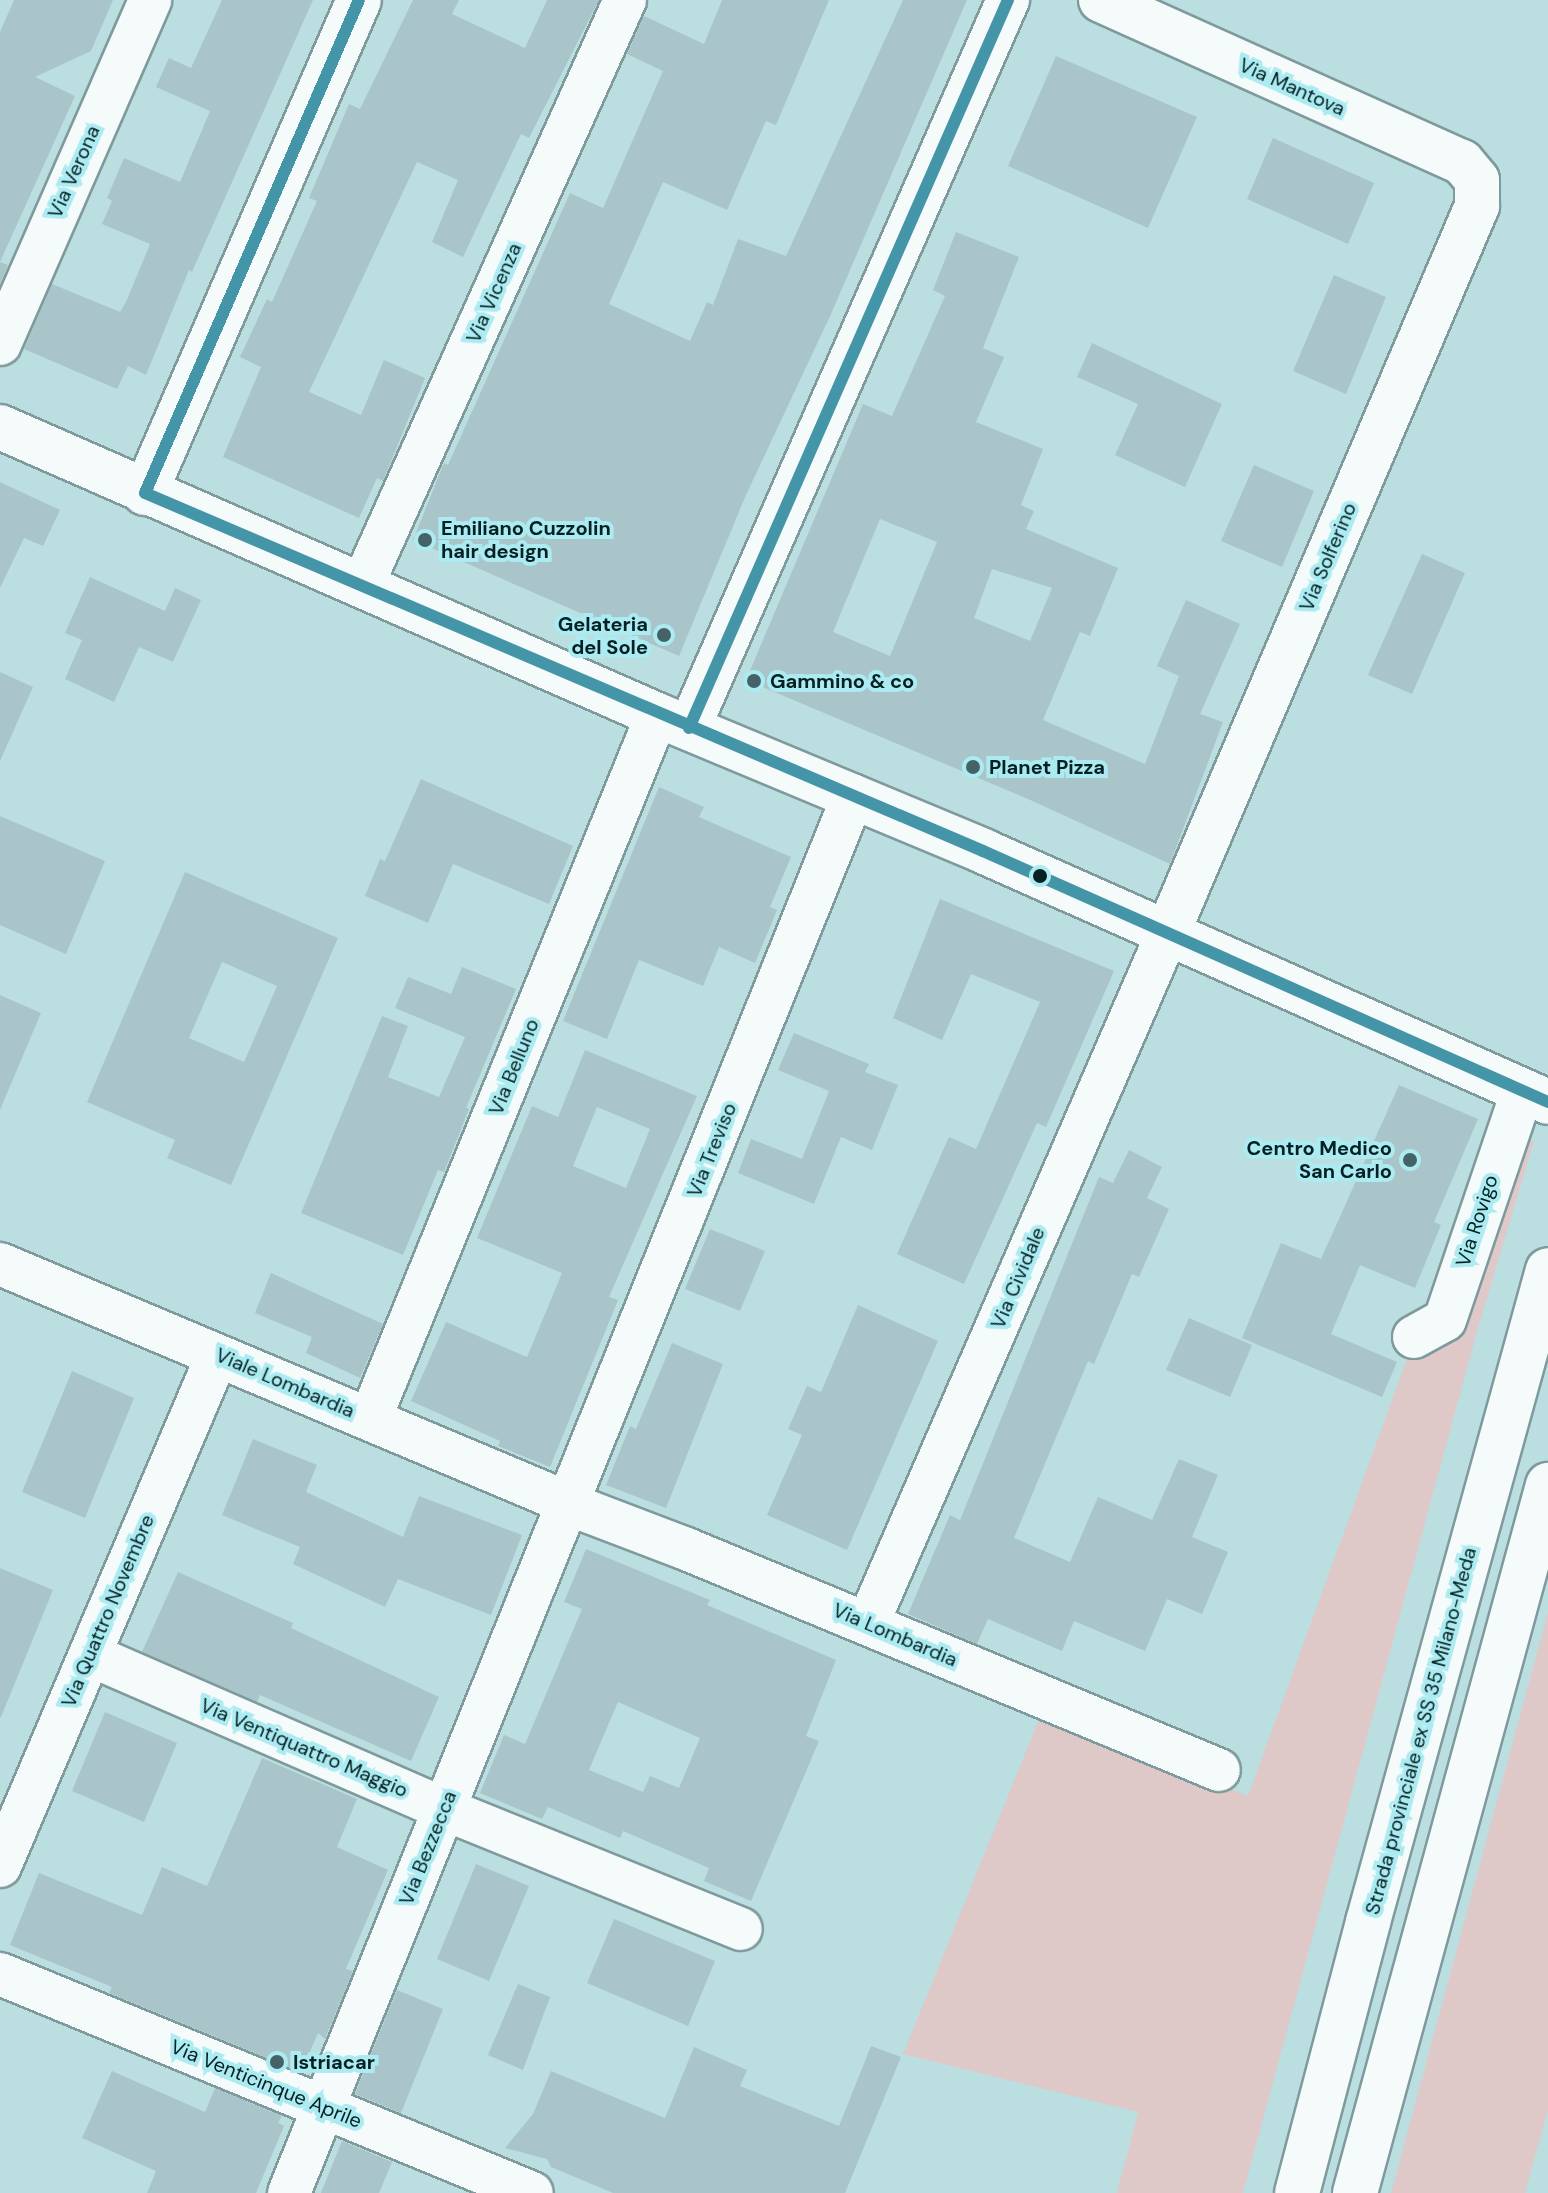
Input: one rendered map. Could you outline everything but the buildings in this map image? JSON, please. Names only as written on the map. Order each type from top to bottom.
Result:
[{"type":"main road","points":[[145,493],[359,0]]},
{"type":"main road","name":"Via Mantova","points":[[1101,0],[1462,162],[1477,180]]},
{"type":"main road","name":"Via Solferino","points":[[1168,932],[1477,206],[1477,180]]},
{"type":"main road","points":[[0,427],[145,493],[1168,932],[1536,1096]]},
{"type":"main road","name":"Strada provinciale ex SS 35 Milano-Meda","points":[[1297,2193],[1368,1922],[1548,1270]]},
{"type":"main road","points":[[1355,2193],[1548,1485]]},
{"type":"street","name":"Via Verona","points":[[0,344],[150,0]]},
{"type":"street","name":"Via Vicenza","points":[[362,586],[625,0]]},
{"type":"street","name":"Via Belluno","points":[[370,1419],[673,721],[1008,0]]},
{"type":"street","name":"Via Treviso","points":[[570,1503],[853,796]]},
{"type":"street","name":"Via Cividale","points":[[868,1623],[1168,932]]},
{"type":"street","name":"Via Rovigo","points":[[1414,1337],[1445,1320],[1536,1096]]},
{"type":"street","name":"Viale Lombardia","points":[[0,1264],[570,1503]]},
{"type":"street","name":"Via Quattro Novembre","points":[[0,1866],[217,1356]]},
{"type":"street","name":"Via Lombardia","points":[[570,1503],[868,1623],[1219,1770]]},
{"type":"street","name":"Via Bezzecca","points":[[289,2193],[570,1503]]},
{"type":"street","name":"Via Ventiquattro Maggio","points":[[90,1655],[444,1809],[741,1929]]},
{"type":"street","name":"Via Venticinque Aprile","points":[[0,1974],[532,2193]]},
{"type":"shaded area","points":[[1519,1135],[1534,1141],[1476,1335],[1243,2193],[1117,2193],[1138,2112],[903,2054],[1042,1712],[1248,1796],[1408,1356]]},
{"type":"shaded area","points":[[1548,1612],[1548,2110],[1525,2193],[1391,2193]]},
{"type":"transit line","points":[[359,0],[145,493],[983,851],[1548,1102]]},
{"type":"transit line","points":[[689,728],[1008,0]]},
{"type":"place","name":"Emiliano Cuzzolin hair design","points":[[425,540]]},
{"type":"place","name":"Gelateria del Sole","points":[[664,635]]},
{"type":"place","name":"Gammino & co","points":[[754,681]]},
{"type":"place","name":"Planet Pizza","points":[[973,767]]},
{"type":"place","name":"Centro Medico San Carlo","points":[[1410,1160]]},
{"type":"place","name":"Istriacar","points":[[277,2062]]}]
